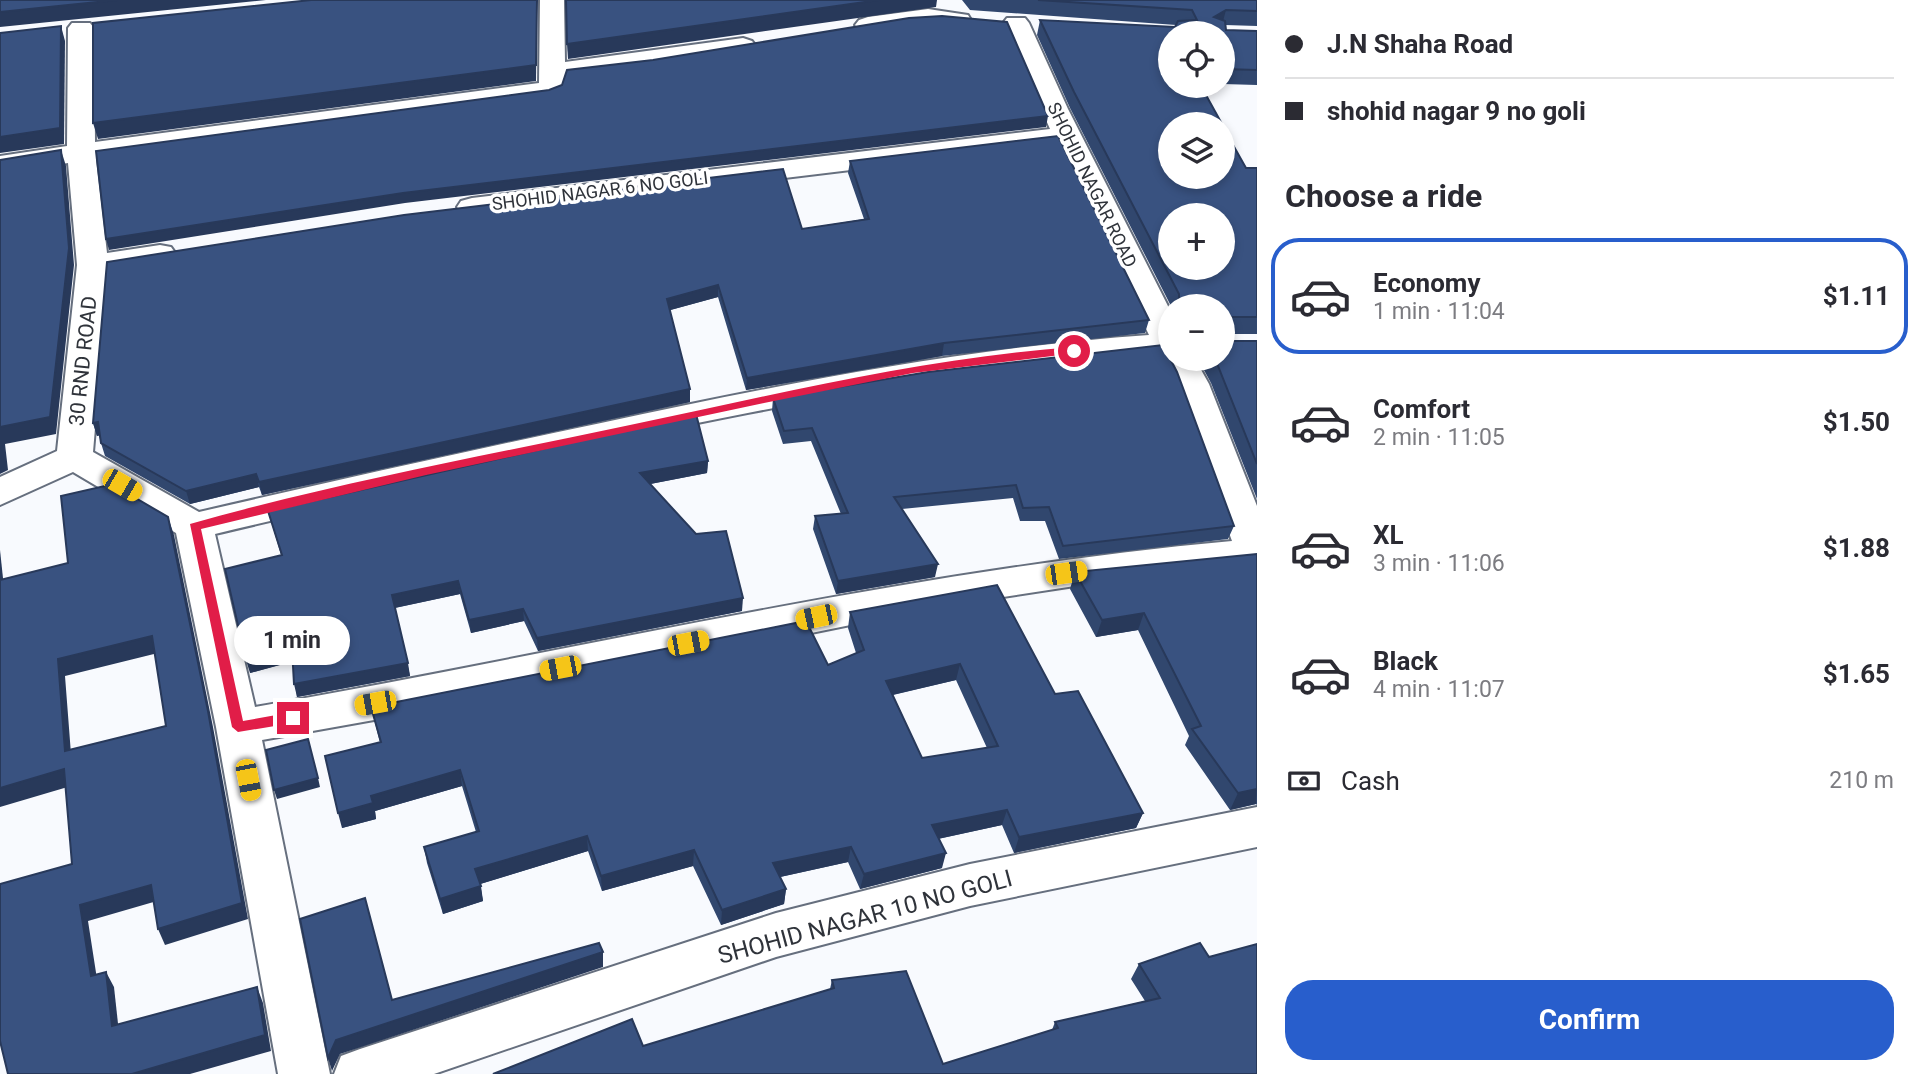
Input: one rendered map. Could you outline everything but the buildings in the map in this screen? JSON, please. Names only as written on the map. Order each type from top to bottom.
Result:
[{"type":"street","points":[[0,165],[540,92],[552,87],[552,0]]},
{"type":"street","points":[[844,30],[928,16],[990,18]]},
{"type":"street","name":"SHOHID NAGAR ROAD","points":[[990,18],[1067,135],[1158,320]]},
{"type":"street","name":"30 RND ROAD","points":[[74,457],[93,265],[81,152],[80,28]]},
{"type":"street","points":[[553,71],[768,43]]},
{"type":"street","name":"SHOHID NAGAR 6 NO GOLI","points":[[446,210],[1067,135]]},
{"type":"street","points":[[93,265],[188,250]]},
{"type":"street","points":[[0,492],[74,457],[194,526],[440,469],[913,370],[1026,354],[1158,349]]},
{"type":"street","name":"SHOHID NAGAR ROAD","points":[[1185,371],[1256,554]]},
{"type":"street","points":[[194,526],[238,727],[304,1074]]},
{"type":"street","points":[[238,727],[458,688],[944,591],[1114,566],[1256,554]]},
{"type":"street","name":"SHOHID NAGAR 10 NO GOLI","points":[[360,1074],[776,935],[970,885],[1257,827]]},
{"type":"route","points":[[293,718],[238,727],[194,526],[426,472],[913,370],[1026,354],[1074,351]]}]
